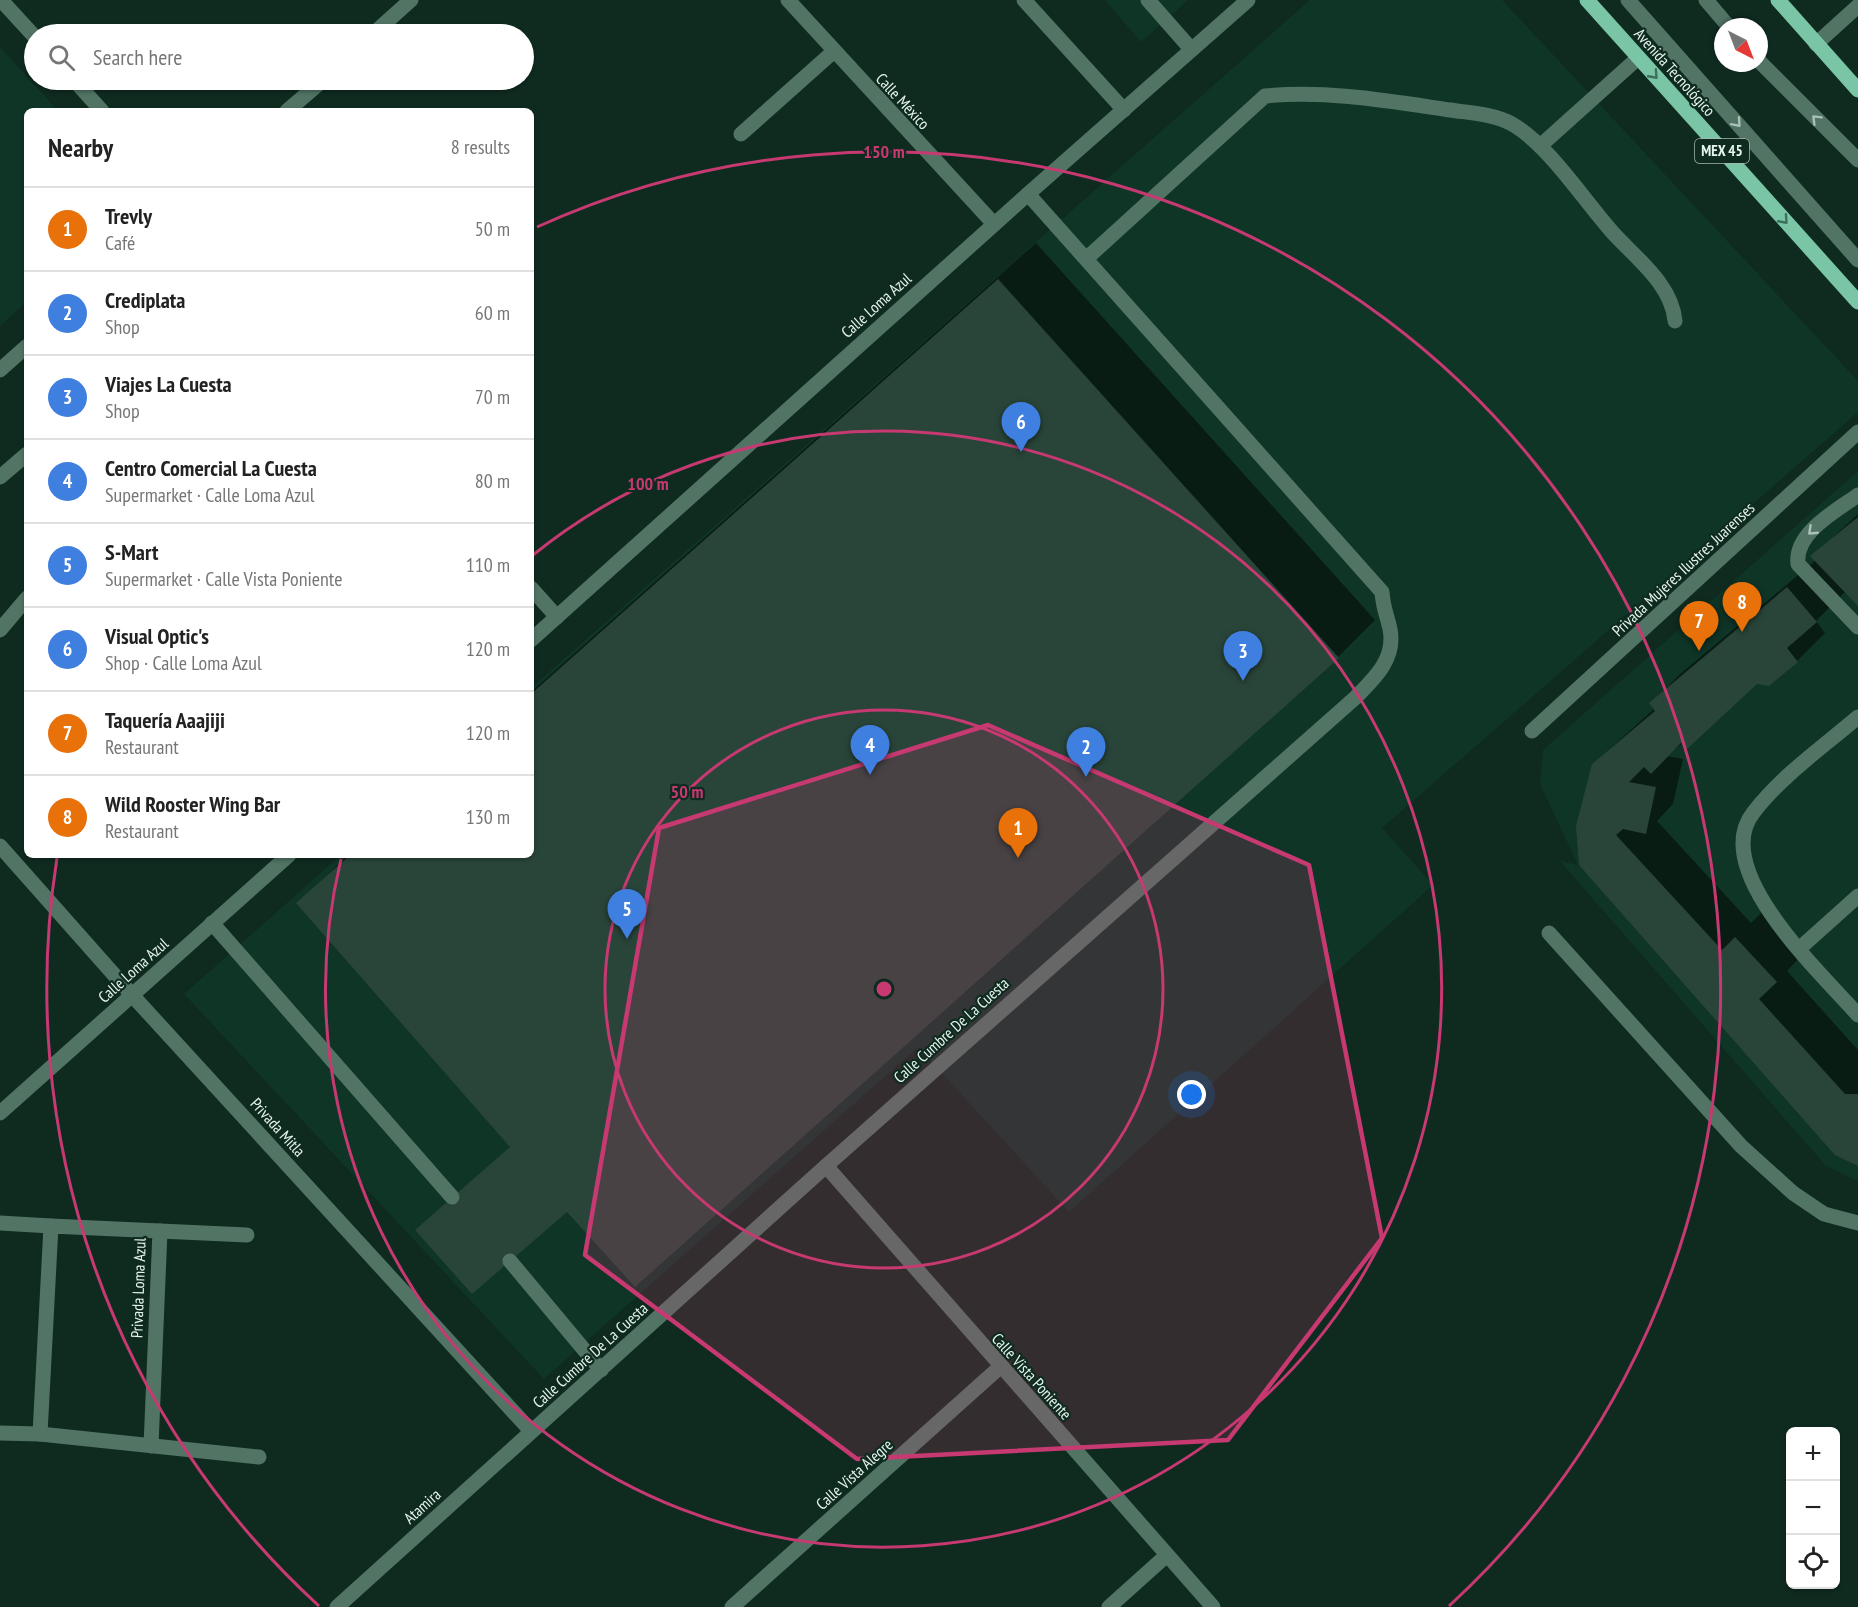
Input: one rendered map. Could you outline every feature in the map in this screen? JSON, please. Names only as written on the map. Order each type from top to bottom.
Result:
[{"type":"main road","name":"Avenida Tecnológico","points":[[1587,0],[1858,302]]},
{"type":"main road","points":[[1778,0],[1858,90]]},
{"type":"street","points":[[2,0],[24,25]]},
{"type":"street","points":[[384,24],[411,0]]},
{"type":"street","name":"Calle México","points":[[788,0],[833,52],[994,224]]},
{"type":"street","points":[[1024,0],[1124,110]]},
{"type":"street","points":[[1148,0],[1191,50]]},
{"type":"street","name":"Calle Loma Azul","points":[[534,637],[994,224],[1248,0]]},
{"type":"street","points":[[1628,0],[1858,260]]},
{"type":"street","points":[[1706,0],[1721,18]]},
{"type":"street","points":[[1816,44],[1858,5],[1855,0]]},
{"type":"street","points":[[741,134],[833,52]]},
{"type":"street","points":[[1540,146],[1638,58]]},
{"type":"street","points":[[1768,70],[1858,160]]},
{"type":"street","points":[[83,90],[99,108]]},
{"type":"street","points":[[290,108],[311,90]]},
{"type":"street","points":[[1028,194],[1087,258],[1265,96],[1300,92],[1399,102],[1491,117],[1512,124],[1540,146],[1657,280],[1674,306],[1675,321]]},
{"type":"street","name":"Calle Cumbre De La Cuesta","points":[[531,1431],[1354,698],[1378,674],[1390,652],[1390,630],[1383,611],[1382,592],[1087,258]]},
{"type":"street","points":[[0,370],[24,349]]},
{"type":"street","name":"Privada Mujeres Ilustres Juarenses","points":[[1532,731],[1858,432]]},
{"type":"street","points":[[0,477],[24,457]]},
{"type":"street","points":[[1858,495],[1801,542],[1797,553],[1798,564],[1858,627]]},
{"type":"street","points":[[534,591],[557,617]]},
{"type":"street","points":[[0,630],[24,602]]},
{"type":"street","points":[[1858,717],[1784,780],[1752,815],[1740,840],[1743,862],[1752,883],[1777,922],[1858,1015]]},
{"type":"street","name":"Privada Mitla","points":[[0,846],[132,995],[531,1431]]},
{"type":"street","name":"Calle Loma Azul","points":[[0,1113],[286,858]]},
{"type":"street","points":[[1800,948],[1858,896]]},
{"type":"street","points":[[212,923],[453,1197]]},
{"type":"street","points":[[1549,933],[1741,1146],[1793,1193],[1824,1214],[1858,1223]]},
{"type":"street","name":"Calle Vista Poniente","points":[[826,1166],[1213,1607]]},
{"type":"street","name":"Privada Loma Azul","points":[[0,1223],[160,1231],[151,1446]]},
{"type":"street","points":[[40,1434],[51,1226]]},
{"type":"street","points":[[160,1231],[247,1235]]},
{"type":"street","points":[[510,1261],[601,1370]]},
{"type":"street","name":"Calle Vista Alegre","points":[[732,1607],[1000,1367]]},
{"type":"street","name":"Atamira","points":[[338,1607],[531,1431]]},
{"type":"street","points":[[0,1433],[40,1434],[260,1457]]},
{"type":"street","points":[[1109,1607],[1167,1555]]},
{"type":"highlighted area","points":[[988,725],[1309,865],[1382,1238],[1228,1440],[857,1459],[585,1255],[659,828]]},
{"type":"shaded area","points":[[1105,0],[1188,0],[1141,42]]},
{"type":"shaded area","points":[[1310,0],[1502,0],[1858,381],[1858,412],[1382,828],[1433,885],[1069,1212],[918,1047],[544,1379],[184,994],[338,858],[534,858],[534,685]]},
{"type":"shaded area","points":[[0,47],[24,73],[24,90],[39,90],[55,108],[24,108],[24,304],[0,326]]},
{"type":"shaded area","points":[[1858,471],[1858,1181],[1826,1166],[1560,861],[1578,865],[1540,784],[1543,750]]},
{"type":"building","points":[[998,279],[1339,658],[635,1287],[567,1212],[472,1294],[415,1230],[510,1147],[296,903],[347,858],[534,858],[534,691]]},
{"type":"building","points":[[1858,517],[1858,606],[1810,556]]},
{"type":"building","points":[[1787,587],[1817,622],[1787,648],[1798,662],[1769,686],[1757,684],[1687,749],[1681,743],[1651,774],[1644,767],[1629,782],[1656,787],[1646,834],[1623,829],[1616,835],[1722,950],[1735,937],[1777,982],[1759,999],[1845,1094],[1858,1094],[1858,1166],[1835,1155],[1579,865],[1576,826],[1592,764],[1655,711],[1649,703]]},
{"type":"place","name":"Visual Optic's","points":[[1021,452]]},
{"type":"place","name":"Wild Rooster Wing Bar","points":[[1742,632]]},
{"type":"place","name":"Taquería Aaajiji","points":[[1699,651]]},
{"type":"place","name":"Viajes La Cuesta","points":[[1243,681]]},
{"type":"place","name":"Centro Comercial La Cuesta","points":[[870,775]]},
{"type":"place","name":"Crediplata","points":[[1086,777]]},
{"type":"place","name":"Trevly","points":[[1018,858]]},
{"type":"place","name":"S-Mart","points":[[627,939]]}]
